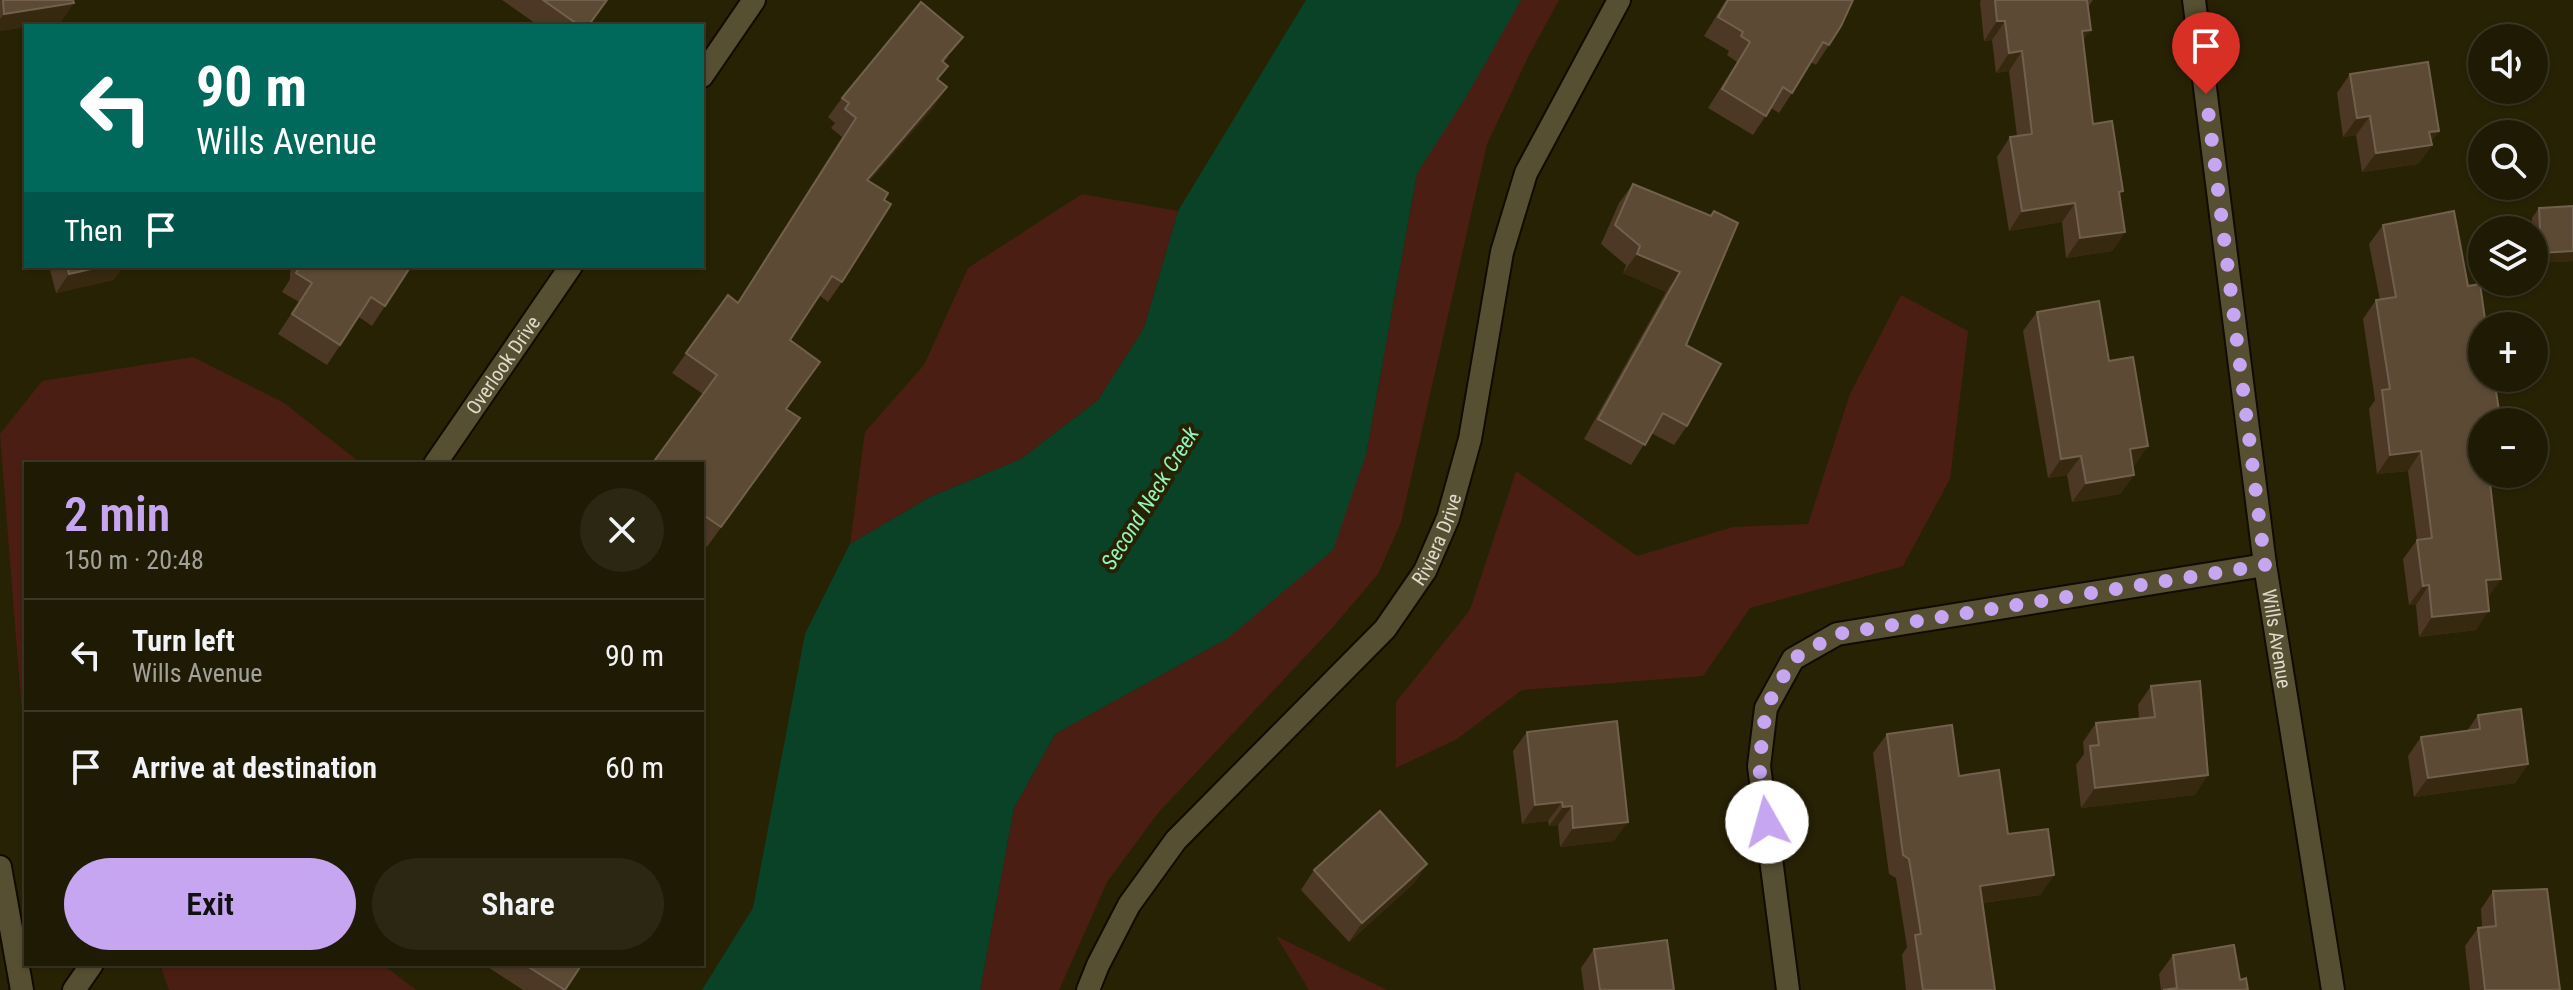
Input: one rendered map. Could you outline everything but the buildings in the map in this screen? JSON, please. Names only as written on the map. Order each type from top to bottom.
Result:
[{"type":"street","points":[[704,73],[754,0]]},
{"type":"street","name":"Riviera Drive","points":[[1088,990],[1129,905],[1176,840],[1385,629],[1425,571],[1448,518],[1470,439],[1502,252],[1526,173],[1619,0]]},
{"type":"street","name":"Wills Avenue","points":[[2194,0],[2265,565],[2333,990]]},
{"type":"street","name":"Overlook Drive","points":[[436,462],[570,268]]},
{"type":"street","points":[[1788,990],[1759,766],[1766,708],[1793,659],[1837,634],[2265,565]]},
{"type":"street","points":[[0,867],[22,990]]},
{"type":"street","points":[[74,990],[91,966]]},
{"type":"shaded area","points":[[1479,0],[1559,0],[1487,144],[1401,522],[1378,574],[1333,627],[1158,813],[1107,882],[1059,990],[980,990],[1014,808],[1055,734],[1228,638],[1366,454],[1417,173]]},
{"type":"shaded area","points":[[1082,194],[1178,211],[1144,328],[1098,400],[1021,459],[930,497],[850,544],[865,432],[924,365],[968,268]]},
{"type":"shaded area","points":[[1901,295],[1968,331],[1950,479],[1903,566],[1750,608],[1703,676],[1522,690],[1457,739],[1396,768],[1396,702],[1470,610],[1516,471],[1637,556],[1733,527],[1808,524],[1850,394]]},
{"type":"shaded area","points":[[193,357],[284,403],[359,462],[24,462],[24,739],[0,434],[42,381]]},
{"type":"shaded area","points":[[1276,936],[1387,990],[1309,990]]},
{"type":"shaded area","points":[[161,966],[385,966],[416,990],[169,990]]},
{"type":"water","name":"Second Neck Creek","points":[[1306,0],[1521,0],[1466,97],[1417,173],[1366,454],[1333,550],[1228,638],[1055,734],[1014,808],[980,990],[702,990],[753,908],[805,634],[850,544],[930,497],[1021,459],[1098,400],[1144,328],[1178,211]]},
{"type":"route","points":[[1767,822],[1759,766],[1766,708],[1793,659],[1837,634],[2265,565],[2206,94]]}]
